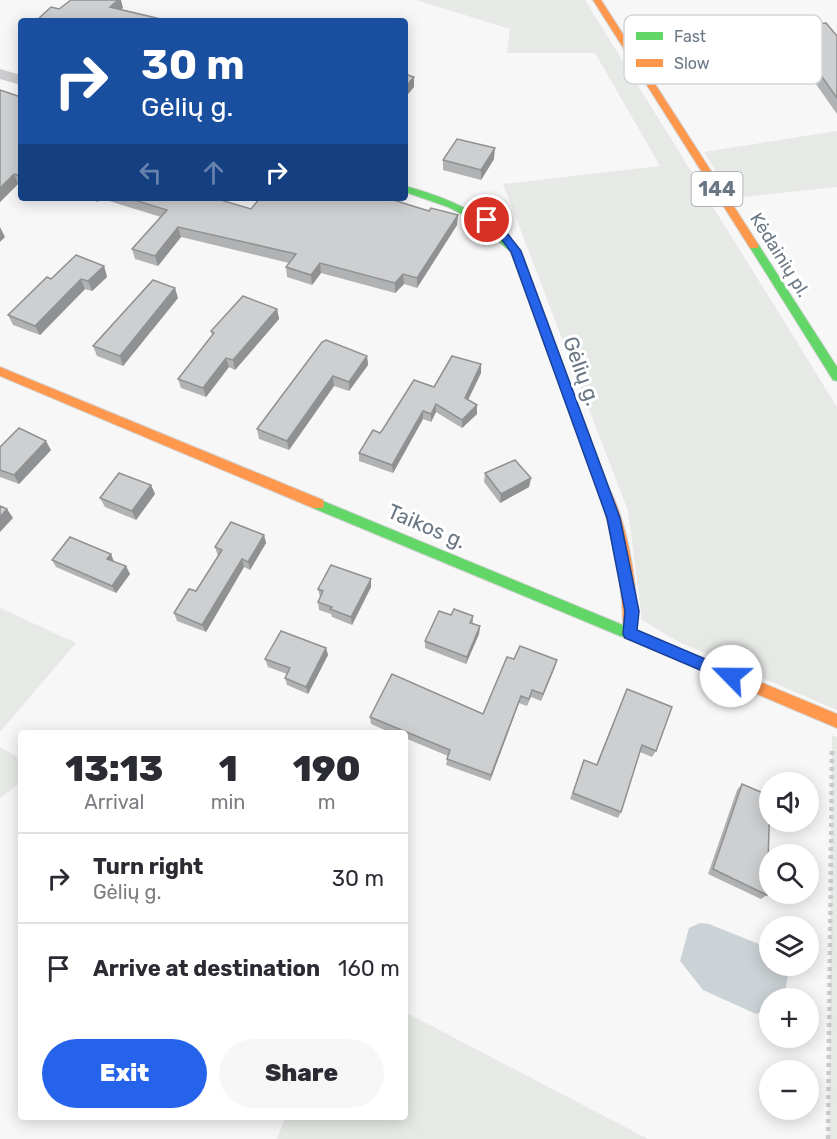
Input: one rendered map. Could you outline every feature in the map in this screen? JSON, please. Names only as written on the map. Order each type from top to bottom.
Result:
[{"type":"main road","name":"Kėdainių pl.","points":[[597,0],[624,42]]},
{"type":"main road","name":"Kėdainių pl.","points":[[650,84],[837,377]]},
{"type":"main road","name":"Gėlių g.","points":[[408,190],[457,206],[487,220],[500,231],[516,251],[614,518],[632,611],[630,634]]},
{"type":"main road","name":"Taikos g.","points":[[0,371],[835,720]]},
{"type":"street","points":[[0,74],[18,79]]},
{"type":"path","points":[[828,1139],[835,720]]},
{"type":"shaded area","points":[[416,0],[585,0],[624,63],[624,84],[637,84],[837,407],[837,710],[679,642],[642,620],[628,511],[503,184],[660,166],[595,53],[507,53],[510,29]]},
{"type":"shaded area","points":[[837,131],[837,187],[733,198],[704,152]]},
{"type":"shaded area","points":[[0,608],[76,643],[0,732]]},
{"type":"shaded area","points":[[832,735],[837,737],[837,1139],[828,1139]]},
{"type":"shaded area","points":[[0,747],[18,757],[18,784],[0,798]]},
{"type":"shaded area","points":[[700,923],[709,924],[759,944],[759,976],[788,976],[786,988],[759,988],[759,1013],[756,1014],[703,990],[680,961],[689,928]]},
{"type":"shaded area","points":[[408,1014],[648,1139],[277,1139],[284,1120],[408,1120]]},
{"type":"building","points":[[71,0],[118,0],[110,7],[156,18],[39,18],[51,7],[59,9]]},
{"type":"building","points":[[822,23],[826,23],[837,36],[837,98],[822,77]]},
{"type":"building","points":[[408,75],[414,77],[408,84]]},
{"type":"building","points":[[0,90],[18,96],[18,175],[14,174],[0,188]]},
{"type":"building","points":[[457,139],[495,148],[481,170],[443,160]]},
{"type":"building","points":[[138,201],[224,201],[251,209],[258,201],[397,201],[429,211],[431,208],[458,215],[417,278],[403,274],[395,283],[320,263],[311,275],[286,267],[296,254],[178,227],[155,256],[132,249],[167,210]]},
{"type":"building","points":[[76,255],[104,266],[88,281],[81,279],[35,326],[8,315],[47,277],[51,279]]},
{"type":"building","points":[[153,280],[175,288],[120,356],[93,346]]},
{"type":"building","points":[[243,296],[277,309],[233,360],[226,358],[203,388],[178,379],[214,333],[211,331]]},
{"type":"building","points":[[326,340],[367,356],[349,382],[333,376],[287,441],[257,429],[322,342]]},
{"type":"building","points":[[452,356],[481,364],[465,398],[477,405],[462,420],[436,404],[431,414],[423,411],[392,465],[359,453],[373,430],[380,433],[414,380],[434,387]]},
{"type":"building","points":[[19,428],[46,441],[14,475],[0,470],[0,447]]},
{"type":"building","points":[[515,460],[531,478],[501,494],[485,473]]},
{"type":"building","points":[[119,473],[151,485],[132,511],[100,498]]},
{"type":"building","points":[[0,506],[7,509],[0,517]]},
{"type":"building","points":[[231,522],[264,535],[248,562],[242,559],[202,625],[174,613],[189,589],[196,591],[222,550],[215,547]]},
{"type":"building","points":[[70,537],[111,554],[107,559],[126,566],[112,586],[52,560]]},
{"type":"building","points":[[331,565],[371,579],[351,617],[318,602],[323,591],[318,589]]},
{"type":"building","points":[[454,609],[473,616],[470,623],[480,626],[467,657],[425,641],[439,611],[451,615]]},
{"type":"building","points":[[281,631],[326,648],[306,687],[285,678],[290,668],[265,659]]},
{"type":"building","points":[[520,646],[557,660],[543,694],[532,690],[529,699],[521,696],[491,775],[447,759],[450,750],[408,733],[408,730],[402,730],[370,717],[392,674],[483,714],[507,657],[514,659]]},
{"type":"building","points":[[627,689],[672,707],[656,751],[642,745],[621,812],[573,793],[584,760],[597,765]]},
{"type":"building","points":[[742,784],[759,791],[759,832],[769,832],[769,844],[759,844],[759,891],[713,869]]},
{"type":"traffic: fast","points":[[408,190],[437,199],[479,218],[516,251],[606,496]]},
{"type":"traffic: fast","points":[[754,246],[837,377]]},
{"type":"traffic: fast","points":[[318,504],[642,639]]},
{"type":"traffic: slow","points":[[597,0],[624,42]]},
{"type":"traffic: slow","points":[[651,84],[754,246]]},
{"type":"traffic: slow","points":[[0,371],[318,504]]},
{"type":"traffic: slow","points":[[606,496],[624,565],[629,601],[630,634]]},
{"type":"traffic: slow","points":[[642,639],[837,721]]},
{"type":"route","points":[[487,220],[500,231],[516,251],[614,518],[632,611],[630,634],[731,676]]}]
